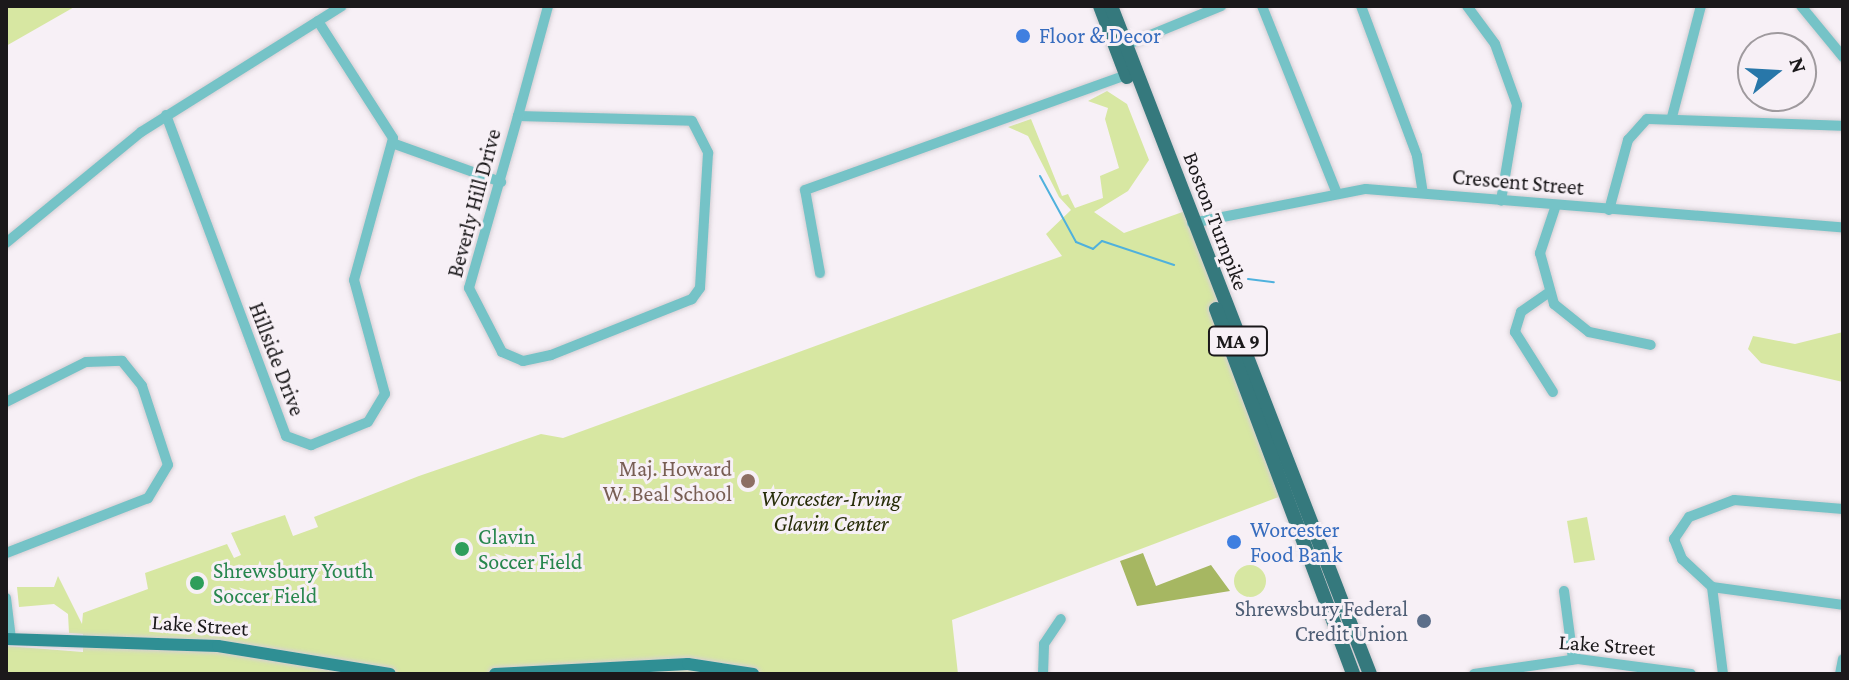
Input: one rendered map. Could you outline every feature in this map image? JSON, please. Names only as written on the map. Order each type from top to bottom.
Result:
[{"type":"highway","name":"Boston Turnpike","points":[[1100,6],[1353,674]]},
{"type":"highway","name":"Boston Turnpike","points":[[1111,6],[1192,223],[1370,674]]},
{"type":"main road","name":"Lake Street","points":[[9,639],[218,646],[390,674]]},
{"type":"main road","points":[[495,674],[688,664],[753,674]]},
{"type":"street","points":[[6,243],[166,115],[342,6]]},
{"type":"street","name":"Beverly Hill Drive","points":[[518,116],[692,121],[708,153],[700,288],[668,311],[551,355],[523,361],[502,352],[469,288],[548,6]]},
{"type":"street","points":[[1126,45],[1221,6]]},
{"type":"street","points":[[1262,6],[1336,191]]},
{"type":"street","points":[[1361,6],[1419,162],[1423,193]]},
{"type":"street","points":[[1467,6],[1495,44],[1517,105],[1501,201]]},
{"type":"street","points":[[1672,117],[1701,6]]},
{"type":"street","points":[[1801,6],[1843,57]]},
{"type":"street","points":[[318,21],[346,56],[392,143],[501,182]]},
{"type":"street","points":[[820,273],[805,190],[1126,75]]},
{"type":"street","name":"Hillside Drive","points":[[166,115],[278,423],[301,446],[368,422],[382,405],[383,381],[354,280],[392,143]]},
{"type":"street","points":[[1609,210],[1632,131],[1647,119],[1672,117],[1843,126]]},
{"type":"street","name":"Crescent Street","points":[[1192,223],[1336,191],[1423,193],[1843,227]]},
{"type":"street","points":[[1556,205],[1540,253],[1548,293],[1561,313],[1589,332],[1651,345]]},
{"type":"street","points":[[1548,293],[1521,312],[1515,332],[1553,392]]},
{"type":"street","points":[[6,402],[86,362],[118,359],[138,379],[168,465],[148,498],[6,553]]},
{"type":"street","points":[[1843,509],[1760,497],[1689,517],[1675,532],[1678,553],[1712,587],[1843,605]]},
{"type":"street","points":[[1712,587],[1723,674]]},
{"type":"street","points":[[1564,591],[1573,659]]},
{"type":"street","points":[[6,598],[9,639]]},
{"type":"street","points":[[1043,674],[1044,644],[1061,619]]},
{"type":"street","name":"Lake Street","points":[[1474,674],[1573,659],[1691,674]]},
{"type":"street","points":[[1840,674],[1843,659]]},
{"type":"green space","points":[[6,6],[76,6],[6,46]]},
{"type":"green space","name":"Worcester-Irving Glavin Center","points":[[1107,91],[1127,104],[1149,160],[1128,191],[1094,212],[1124,233],[1188,210],[1292,492],[952,620],[958,674],[6,674],[6,646],[83,652],[83,634],[69,633],[68,614],[54,604],[19,607],[17,587],[54,587],[58,576],[82,624],[83,613],[148,589],[145,573],[227,544],[234,558],[241,555],[231,533],[285,515],[293,536],[318,527],[314,517],[419,476],[541,434],[563,438],[1062,256],[1046,234],[1071,210],[1059,197],[1028,136],[1008,127],[1031,119],[1062,196],[1068,194],[1075,208],[1103,198],[1100,176],[1119,168],[1105,119],[1108,108],[1088,101]]},
{"type":"green space","points":[[1843,332],[1843,382],[1761,363],[1748,349],[1753,336],[1795,344]]},
{"type":"green space","points":[[1587,517],[1595,560],[1574,563],[1567,521]]},
{"type":"green space","points":[[1143,553],[1156,586],[1211,565],[1230,591],[1137,606],[1120,561]]},
{"type":"green space","points":[[1250,565],[1261,570],[1266,581],[1261,592],[1250,597],[1239,592],[1234,581],[1239,570]]},
{"type":"waterway","points":[[1040,176],[1076,242],[1093,249],[1102,241],[1174,265]]},
{"type":"waterway","points":[[1248,279],[1274,282]]},
{"type":"place","name":"Floor & Decor","points":[[1023,36]]},
{"type":"place","name":"Maj. Howard W. Beal School","points":[[748,481]]},
{"type":"place","name":"Worcester Food Bank","points":[[1234,542]]},
{"type":"place","name":"Glavin Soccer Field","points":[[462,549]]},
{"type":"place","name":"Shrewsbury Youth Soccer Field","points":[[197,583]]},
{"type":"place","name":"Shrewsbury Federal Credit Union","points":[[1424,621]]}]
